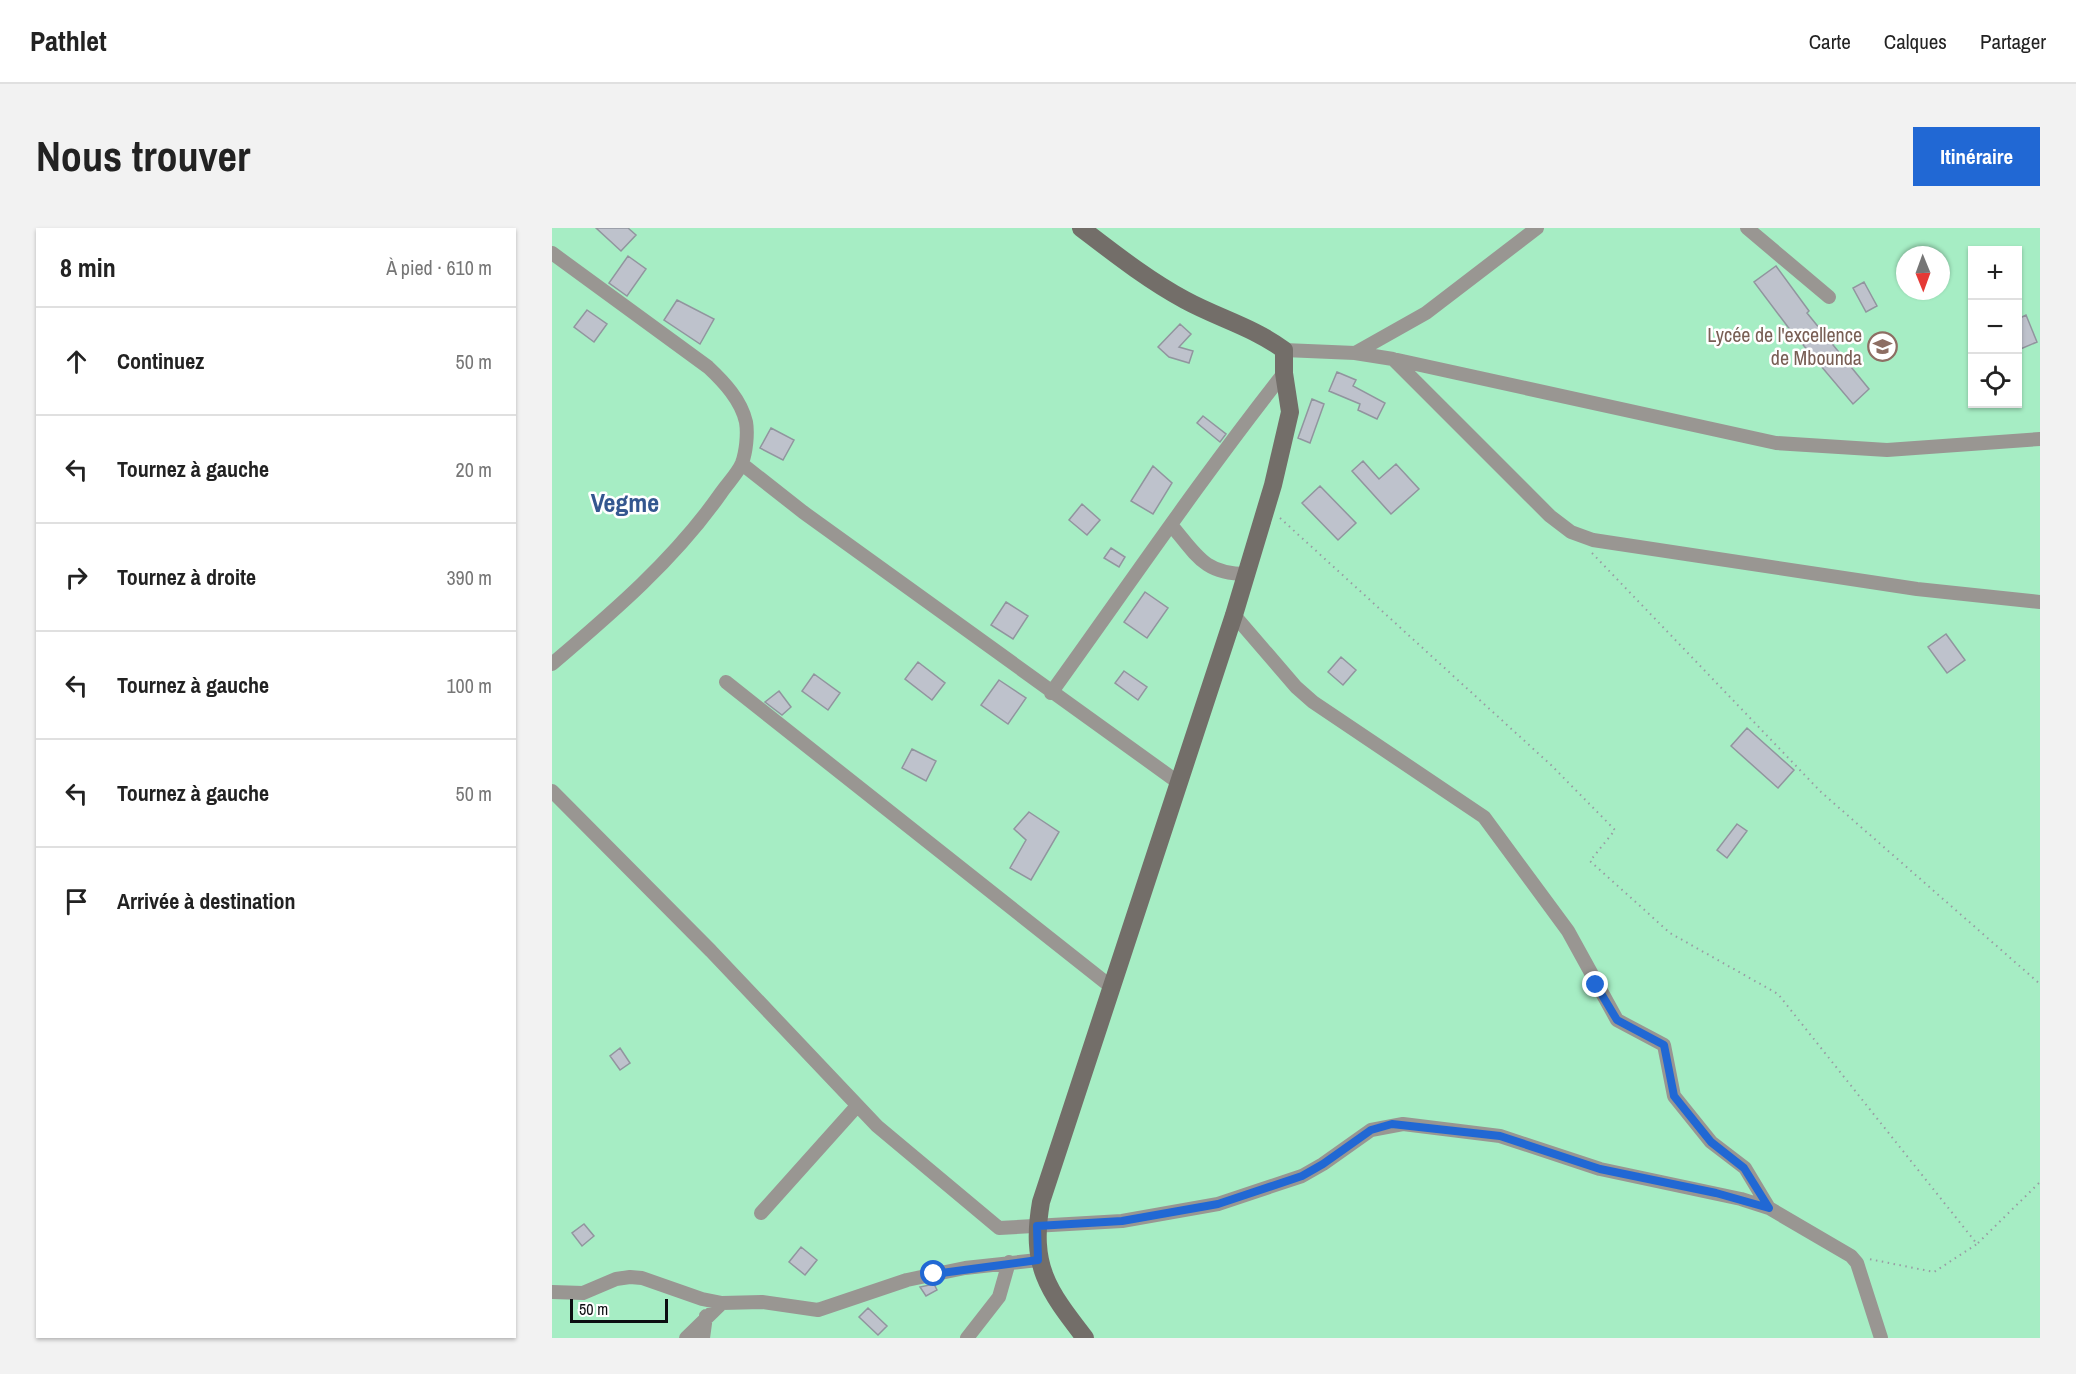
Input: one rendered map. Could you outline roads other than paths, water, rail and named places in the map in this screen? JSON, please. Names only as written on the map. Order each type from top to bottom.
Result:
[{"type":"street","points":[[1081,228],[1136,270],[1185,300],[1263,334],[1284,350],[1355,353],[1393,359],[1776,443],[1887,450],[2040,439]]},
{"type":"street","points":[[1355,353],[1426,313],[1537,228]]},
{"type":"street","points":[[1747,228],[1829,297]]},
{"type":"street","points":[[552,253],[708,367],[728,386],[746,422],[742,464],[707,513],[635,592],[552,664]]},
{"type":"street","points":[[1085,1338],[1056,1298],[1038,1260],[1037,1226],[1041,1202],[1110,986],[1234,615],[1267,506],[1290,412],[1284,373],[1284,350]]},
{"type":"street","points":[[1393,359],[1550,516],[1571,532],[1593,540],[1709,558],[1917,589],[2040,602]]},
{"type":"street","points":[[1051,693],[1172,526],[1228,444],[1284,373]]},
{"type":"street","points":[[742,464],[803,512],[1051,693],[1179,783]]},
{"type":"street","points":[[1172,526],[1203,563],[1213,570],[1226,574],[1246,574]]},
{"type":"street","points":[[1234,615],[1296,687],[1313,702],[1484,817],[1568,931],[1617,1020],[1664,1045],[1674,1096],[1711,1142],[1744,1168],[1769,1208]]},
{"type":"street","points":[[726,682],[1110,986]]},
{"type":"street","points":[[552,791],[711,951],[877,1126],[999,1228],[1122,1221],[1218,1204],[1302,1176],[1371,1130],[1392,1124],[1500,1136],[1600,1169],[1716,1193],[1769,1208],[1851,1256],[1862,1274],[1881,1338]]},
{"type":"street","points":[[761,1213],[857,1106]]},
{"type":"street","points":[[552,1292],[583,1293],[616,1279],[630,1277],[642,1278],[702,1299],[722,1303],[762,1302],[818,1310],[907,1280],[1009,1262],[1038,1260]]},
{"type":"street","points":[[968,1338],[999,1297],[1009,1262]]},
{"type":"street","points":[[686,1338],[706,1316],[722,1303]]},
{"type":"street","points":[[703,1338],[706,1316]]},
{"type":"place","name":"Lycée de l'excellence de Mbounda","points":[[1883,347]]},
{"type":"district","name":"Vegme","points":[[625,503]]}]
